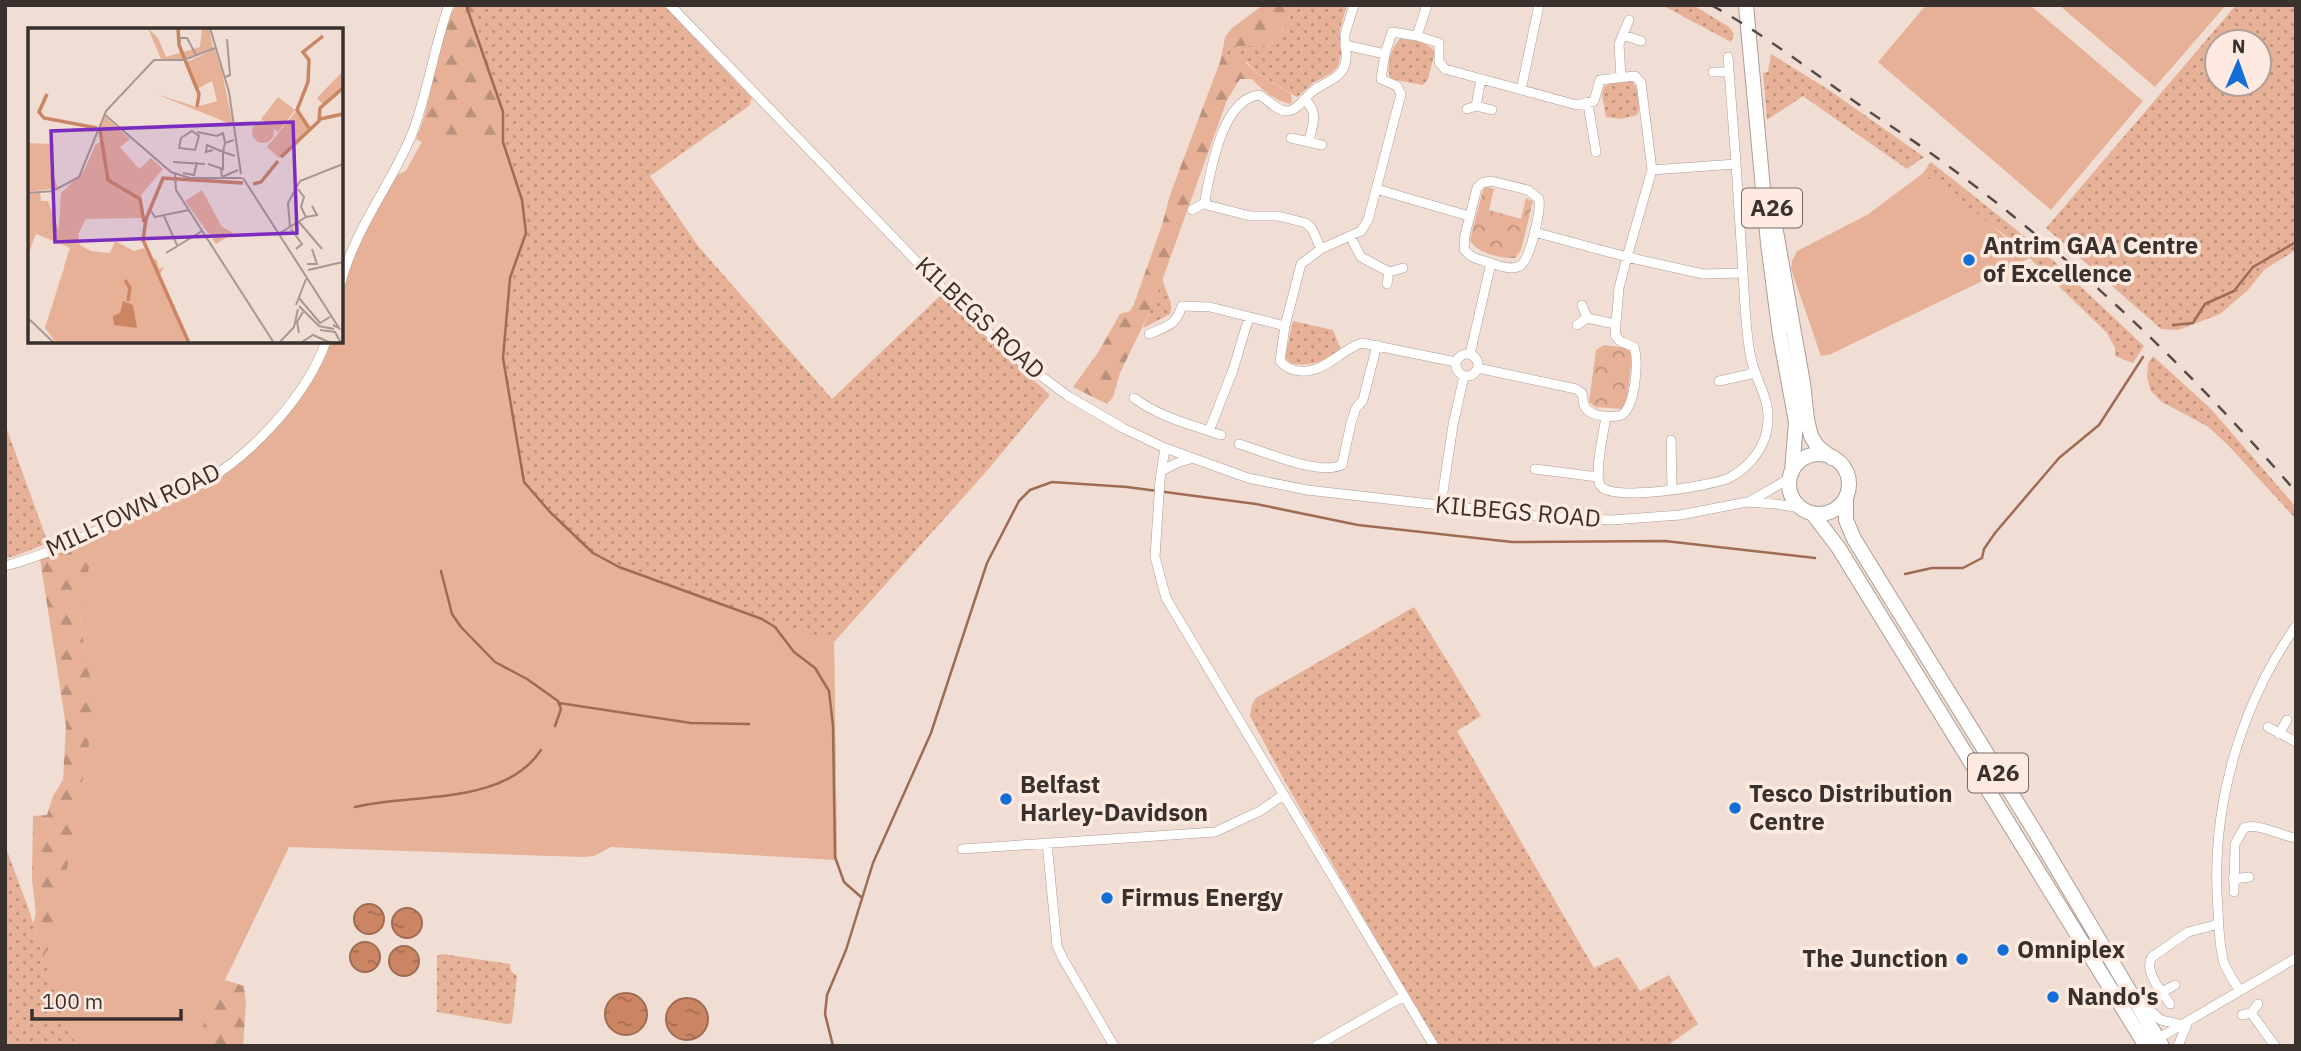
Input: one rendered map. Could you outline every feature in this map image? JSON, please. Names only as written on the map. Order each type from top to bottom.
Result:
[{"type":"highway","name":"A26","points":[[1746,5],[1754,107],[1778,323],[1796,422],[1791,475],[1792,498],[1838,547],[2153,1044]]},
{"type":"highway","name":"A26","points":[[1754,107],[1803,383],[1807,420],[1817,446],[1838,461],[1846,473],[1849,489],[1846,497],[1846,520],[1854,539],[2034,830],[2127,988],[2153,1044]]},
{"type":"highway","points":[[1791,475],[1797,464],[1813,455],[1832,458]]},
{"type":"highway","points":[[1806,511],[1822,514],[1832,511],[1846,497]]},
{"type":"street","points":[[343,275],[347,258],[397,168],[413,131],[449,5]]},
{"type":"street","name":"KILBEGS ROAD","points":[[670,5],[942,288],[1010,353],[1068,396],[1123,428],[1165,448],[1248,478],[1307,490],[1545,517],[1612,520],[1680,515],[1747,502],[1776,504],[1806,511]]},
{"type":"street","points":[[1192,210],[1206,202],[1217,144],[1232,114],[1253,96],[1259,95],[1286,111],[1296,108],[1343,69],[1346,60],[1346,27],[1354,5]]},
{"type":"street","points":[[1417,36],[1427,5]]},
{"type":"street","points":[[1521,90],[1539,5]]},
{"type":"street","points":[[1621,77],[1619,44],[1629,20]]},
{"type":"street","points":[[1456,362],[1377,345],[1358,344],[1322,368],[1310,372],[1298,371],[1280,362],[1285,326],[1301,264],[1321,248],[1361,230],[1368,220],[1401,94],[1398,86],[1381,79],[1392,32],[1439,43],[1439,62],[1443,68],[1577,104],[1588,104],[1595,99],[1597,83],[1600,80],[1635,76],[1640,80],[1652,170],[1619,288],[1615,324],[1615,337],[1634,347],[1636,361],[1629,408],[1622,415],[1606,416],[1587,411],[1582,393],[1576,390],[1478,368]]},
{"type":"street","points":[[1623,35],[1641,41]]},
{"type":"street","points":[[1345,45],[1385,54]]},
{"type":"street","points":[[1606,416],[1598,477],[1602,488],[1610,492],[1706,485],[1727,478],[1742,469],[1755,456],[1766,434],[1766,396],[1755,373],[1747,331],[1728,57]]},
{"type":"street","points":[[1713,72],[1729,72]]},
{"type":"street","points":[[1481,79],[1471,108],[1492,110]]},
{"type":"street","points":[[1304,100],[1311,105],[1315,113],[1309,142]]},
{"type":"street","points":[[1588,104],[1596,152]]},
{"type":"street","points":[[1291,138],[1322,145]]},
{"type":"street","points":[[1652,170],[1736,164]]},
{"type":"street","points":[[1491,181],[1532,192],[1539,199],[1540,206],[1534,232],[1522,265],[1507,267],[1491,263],[1473,257],[1464,249],[1469,216],[1477,188],[1482,183],[1491,181]]},
{"type":"street","points":[[1376,189],[1469,216]]},
{"type":"street","points":[[1206,202],[1209,206],[1250,216],[1278,216],[1306,223],[1321,248]]},
{"type":"street","points":[[1534,232],[1703,274],[1743,273]]},
{"type":"street","points":[[1350,236],[1361,257],[1389,272],[1403,268]]},
{"type":"street","points":[[1470,354],[1491,263]]},
{"type":"street","points":[[1387,284],[1389,272]]},
{"type":"street","points":[[1149,334],[1178,319],[1180,302],[1285,326]]},
{"type":"street","points":[[1582,305],[1587,318]]},
{"type":"street","points":[[1209,431],[1238,357],[1249,317]]},
{"type":"street","points":[[1577,325],[1587,318],[1615,324]]},
{"type":"street","name":"MILLTOWN ROAD","points":[[5,566],[44,554],[205,481],[224,469],[255,443],[281,415],[309,378],[325,343]]},
{"type":"street","points":[[1240,444],[1305,464],[1327,467],[1342,465],[1354,413],[1363,400],[1377,345]]},
{"type":"street","points":[[1463,354],[1470,354],[1476,358],[1478,368],[1474,374],[1464,376],[1458,372],[1456,362],[1463,354]]},
{"type":"street","points":[[1719,381],[1755,373]]},
{"type":"street","points":[[1441,505],[1449,445],[1464,376]]},
{"type":"street","points":[[1134,398],[1163,416],[1221,435]]},
{"type":"street","points":[[1671,440],[1672,489]]},
{"type":"street","points":[[1165,448],[1155,557],[1166,598],[1434,1046]]},
{"type":"street","points":[[1161,475],[1178,463],[1192,459]]},
{"type":"street","points":[[1535,469],[1598,477]]},
{"type":"street","name":"KILBEGS ROAD","points":[[1747,502],[1791,475]]},
{"type":"street","points":[[2240,991],[2224,961],[2219,924],[2216,890],[2220,816],[2246,720],[2268,673],[2296,626]]},
{"type":"street","points":[[2279,733],[2287,720]]},
{"type":"street","points":[[2268,727],[2296,742]]},
{"type":"street","points":[[962,849],[1215,832],[1260,811],[1283,795]]},
{"type":"street","points":[[2234,892],[2235,844],[2247,826],[2257,825],[2281,836],[2296,838]]},
{"type":"street","points":[[1047,843],[1057,946],[1114,1046]]},
{"type":"street","points":[[2233,879],[2249,877]]},
{"type":"street","points":[[2170,1004],[2149,968],[2152,957],[2188,932],[2219,924]]},
{"type":"street","points":[[2153,1044],[2296,958]]},
{"type":"street","points":[[2162,992],[2175,985]]},
{"type":"street","points":[[2127,988],[2161,1020],[2185,1024]]},
{"type":"street","points":[[1315,1046],[1404,996]]},
{"type":"street","points":[[2258,1004],[2247,1014],[2275,1046]]},
{"type":"street","points":[[2178,1046],[2185,1024]]},
{"type":"green space","points":[[456,5],[469,5],[472,9],[503,112],[503,142],[448,137],[422,142],[416,139],[427,106],[442,37]]},
{"type":"green space","points":[[469,5],[663,5],[752,98],[749,106],[650,176],[698,246],[832,399],[941,295],[1050,395],[985,473],[834,642],[837,860],[355,828],[289,847],[193,1046],[5,1046],[5,845],[43,956],[102,533],[219,480],[264,439],[307,389],[330,343],[343,343],[343,291],[374,217],[396,176],[406,171],[422,142],[448,137],[503,142],[503,112]]},
{"type":"green space","points":[[1263,5],[1297,5],[1279,35],[1267,46],[1229,46],[1226,56],[1240,57],[1258,74],[1291,94],[1292,102],[1290,104],[1274,97],[1252,79],[1240,79],[1227,100],[1154,303],[1120,373],[1113,397],[1107,404],[1073,387],[1099,351],[1120,314],[1130,311],[1134,304],[1170,195],[1221,59],[1225,37],[1232,28]]},
{"type":"green space","points":[[1297,5],[1347,5],[1340,29],[1341,54],[1338,66],[1297,97],[1258,74],[1247,62],[1226,57],[1229,46],[1267,46],[1279,35]]},
{"type":"green space","points":[[1662,5],[1693,5],[1729,27],[1734,34],[1731,42]]},
{"type":"green space","points":[[1926,5],[2030,5],[2143,101],[2051,210],[1878,62]]},
{"type":"green space","points":[[2059,5],[2226,5],[2206,28],[2203,28],[2203,32],[2155,87]]},
{"type":"green space","points":[[2236,5],[2296,5],[2296,250],[2265,269],[2247,291],[2220,314],[2178,330],[2161,329],[2046,228],[2203,44],[2203,98],[2273,98],[2273,28],[2216,28]]},
{"type":"green space","points":[[1400,39],[1424,43],[1435,52],[1428,79],[1423,85],[1391,79],[1390,58]]},
{"type":"green space","points":[[1771,54],[1829,90],[1924,157],[1907,169],[1803,96],[1767,120],[1763,73],[1768,72]]},
{"type":"green space","points":[[1633,82],[1638,94],[1637,115],[1621,119],[1606,117],[1602,94],[1604,87],[1611,83]]},
{"type":"green space","points":[[448,137],[503,142],[522,200],[526,233],[510,278],[503,358],[524,482],[556,520],[594,554],[617,567],[834,642],[837,860],[611,847],[594,856],[582,857],[289,847],[193,1046],[76,1046],[43,957],[54,941],[89,745],[94,700],[80,619],[81,591],[100,545],[102,533],[219,480],[264,439],[307,389],[330,343],[343,343],[343,289],[350,259],[396,176],[406,171],[422,142]]},
{"type":"green space","points":[[1931,162],[2043,251],[2144,346],[2133,363],[2115,356],[2115,348],[2107,333],[2010,239],[1922,174]]},
{"type":"green space","points":[[1922,174],[1978,214],[2030,258],[1831,354],[1821,356],[1791,269],[1797,251],[1867,215]]},
{"type":"green space","points":[[1484,186],[1494,189],[1489,210],[1521,219],[1526,198],[1533,201],[1521,250],[1515,258],[1490,254],[1473,245],[1470,240]]},
{"type":"green space","points":[[1163,279],[1171,305],[1170,314],[1143,328]]},
{"type":"green space","points":[[1293,321],[1333,330],[1341,350],[1317,362],[1304,365],[1290,363],[1285,357]]},
{"type":"green space","points":[[1604,345],[1627,348],[1632,354],[1627,402],[1622,409],[1595,407],[1589,402],[1596,350]]},
{"type":"green space","points":[[2153,356],[2211,409],[2296,507],[2296,519],[2207,426],[2162,402],[2151,391],[2147,378],[2148,363]]},
{"type":"green space","points":[[5,424],[48,543],[5,558]]},
{"type":"green space","points":[[102,533],[100,545],[91,562],[80,619],[94,700],[89,745],[54,941],[43,957],[33,924],[36,914],[32,879],[33,816],[47,815],[53,796],[63,780],[66,726],[40,559]]},
{"type":"green space","points":[[1414,607],[1481,716],[1457,731],[1594,968],[1618,957],[1640,991],[1669,975],[1698,1024],[1667,1046],[1438,1046],[1289,789],[1250,716],[1256,698]]},
{"type":"green space","points":[[442,954],[510,964],[511,971],[517,976],[512,1023],[437,1012],[437,956]]},
{"type":"green space","points":[[225,980],[244,986],[246,1005],[243,1046],[193,1046]]},
{"type":"water","points":[[369,904],[379,909],[384,919],[379,929],[369,934],[359,929],[354,919],[359,909]]},
{"type":"water","points":[[407,908],[417,913],[422,923],[417,933],[407,938],[397,933],[392,923],[397,913]]},
{"type":"water","points":[[365,942],[375,947],[380,957],[375,967],[365,972],[355,967],[350,957],[355,947]]},
{"type":"water","points":[[404,946],[414,951],[419,961],[414,971],[404,976],[394,971],[389,961],[394,951]]},
{"type":"water","points":[[626,993],[641,999],[647,1014],[641,1029],[626,1035],[611,1029],[605,1014],[611,999]]},
{"type":"water","points":[[687,998],[702,1004],[708,1019],[702,1034],[687,1040],[672,1034],[666,1019],[672,1004]]},
{"type":"waterway","points":[[466,5],[503,112],[503,142],[522,200],[526,233],[510,278],[503,358],[524,482],[550,512],[593,553],[619,567],[762,619],[775,627],[794,652],[815,668],[829,691],[833,726],[835,857],[844,882],[861,897]]},
{"type":"waterway","points":[[2173,325],[2193,323],[2205,304],[2234,291],[2253,267],[2296,242]]},
{"type":"waterway","points":[[1905,574],[1932,568],[1963,568],[1982,558],[1984,549],[1995,533],[2059,458],[2099,425],[2143,357]]},
{"type":"waterway","points":[[833,1046],[825,1014],[827,995],[846,950],[873,863],[931,733],[987,563],[1019,501],[1030,490],[1052,482],[1127,487],[1256,504],[1358,525],[1512,542],[1665,541],[1815,558]]},
{"type":"waterway","points":[[441,571],[452,614],[461,627],[495,662],[527,679],[558,701],[561,709],[555,726]]},
{"type":"waterway","points":[[559,703],[691,723],[749,724]]},
{"type":"waterway","points":[[355,807],[481,789],[504,781],[525,768],[541,750]]},
{"type":"railway","points":[[1711,5],[1769,40],[1922,147],[2023,224],[2072,265],[2166,352],[2296,492]]},
{"type":"place","name":"Antrim GAA Centre of Excellence","points":[[1969,260]]},
{"type":"place","name":"Belfast Harley-Davidson","points":[[1006,799]]},
{"type":"place","name":"Tesco Distribution Centre","points":[[1735,808]]},
{"type":"place","name":"Firmus Energy","points":[[1107,898]]},
{"type":"place","name":"Omniplex","points":[[2003,950]]},
{"type":"place","name":"The Junction","points":[[1962,959]]},
{"type":"place","name":"Nando's","points":[[2053,997]]}]
